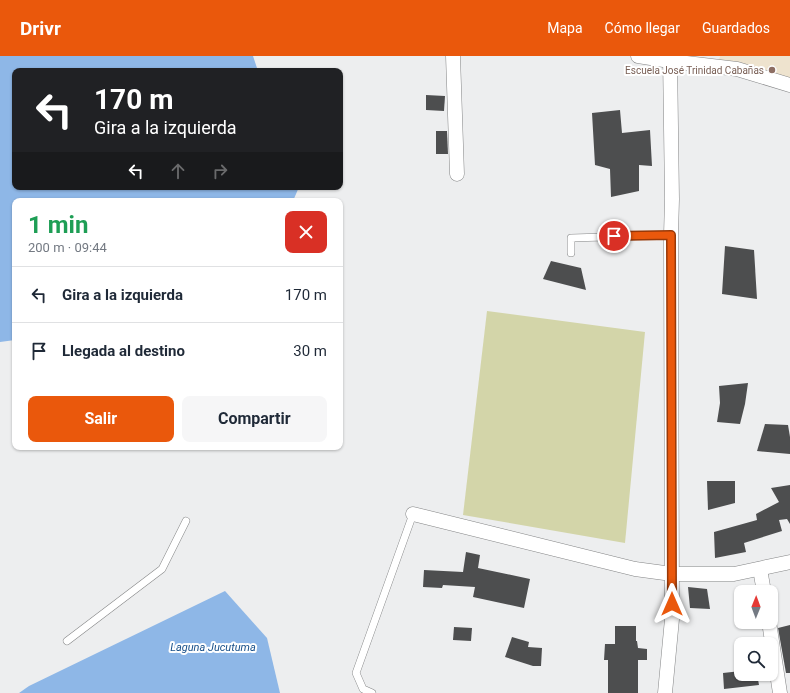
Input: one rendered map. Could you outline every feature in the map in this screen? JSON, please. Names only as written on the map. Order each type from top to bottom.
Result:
[{"type":"street","points":[[453,56],[457,174]]},
{"type":"street","points":[[638,56],[737,69],[790,85]]},
{"type":"street","points":[[665,693],[672,618],[672,199],[670,59]]},
{"type":"street","points":[[413,514],[635,569],[672,574],[734,574],[790,562]]},
{"type":"street","points":[[760,569],[763,585]]},
{"type":"street","points":[[769,629],[780,693]]},
{"type":"lane","points":[[571,253],[571,238],[671,235]]},
{"type":"lane","points":[[372,693],[363,689],[356,673],[413,514]]},
{"type":"lane","points":[[67,641],[162,569],[186,521]]},
{"type":"shaded area","name":"Escuela José Trinidad Cabañas","points":[[720,56],[790,56],[790,80],[719,60]]},
{"type":"green space","points":[[487,311],[645,332],[625,543],[463,515]]},
{"type":"water","points":[[0,56],[253,56],[257,68],[12,68],[12,190],[298,190],[294,198],[12,198],[12,340],[0,342]]},
{"type":"water","name":"Laguna Jucutuma","points":[[225,591],[267,638],[280,693],[19,693],[29,686]]},
{"type":"building","points":[[426,95],[445,96],[444,111],[426,110]]},
{"type":"building","points":[[620,110],[622,133],[650,130],[652,166],[639,165],[639,191],[611,197],[610,169],[595,165],[592,113]]},
{"type":"building","points":[[436,131],[447,131],[448,154],[436,154]]},
{"type":"building","points":[[725,246],[754,250],[757,299],[722,294]]},
{"type":"building","points":[[551,261],[581,268],[586,290],[543,279]]},
{"type":"building","points":[[748,383],[740,424],[717,422],[720,403],[719,386]]},
{"type":"building","points":[[765,424],[788,425],[790,454],[757,451]]},
{"type":"building","points":[[707,481],[735,481],[735,503],[708,510]]},
{"type":"building","points":[[790,485],[790,524],[787,519],[779,520],[782,531],[744,543],[746,552],[715,558],[714,532],[757,520],[756,514],[779,502],[771,488]]},
{"type":"building","points":[[466,552],[480,555],[478,568],[530,579],[524,608],[473,597],[475,587],[443,585],[442,588],[423,587],[424,570],[463,572]]},
{"type":"building","points":[[688,587],[707,589],[710,609],[690,608]]},
{"type":"building","points":[[790,625],[790,673],[786,673],[778,628]]},
{"type":"building","points":[[615,626],[636,626],[636,641],[638,648],[647,649],[647,660],[638,660],[638,693],[608,693],[608,660],[604,660],[605,644],[615,644]]},
{"type":"building","points":[[454,627],[472,628],[471,641],[453,640]]},
{"type":"building","points":[[512,637],[529,642],[528,647],[542,648],[541,666],[533,666],[505,657]]},
{"type":"building","points":[[734,672],[734,681],[758,681],[759,685],[724,689],[723,673]]},
{"type":"place","name":"Escuela José Trinidad Cabañas","points":[[772,70]]},
{"type":"route","points":[[614,236],[671,235],[672,604]]}]
